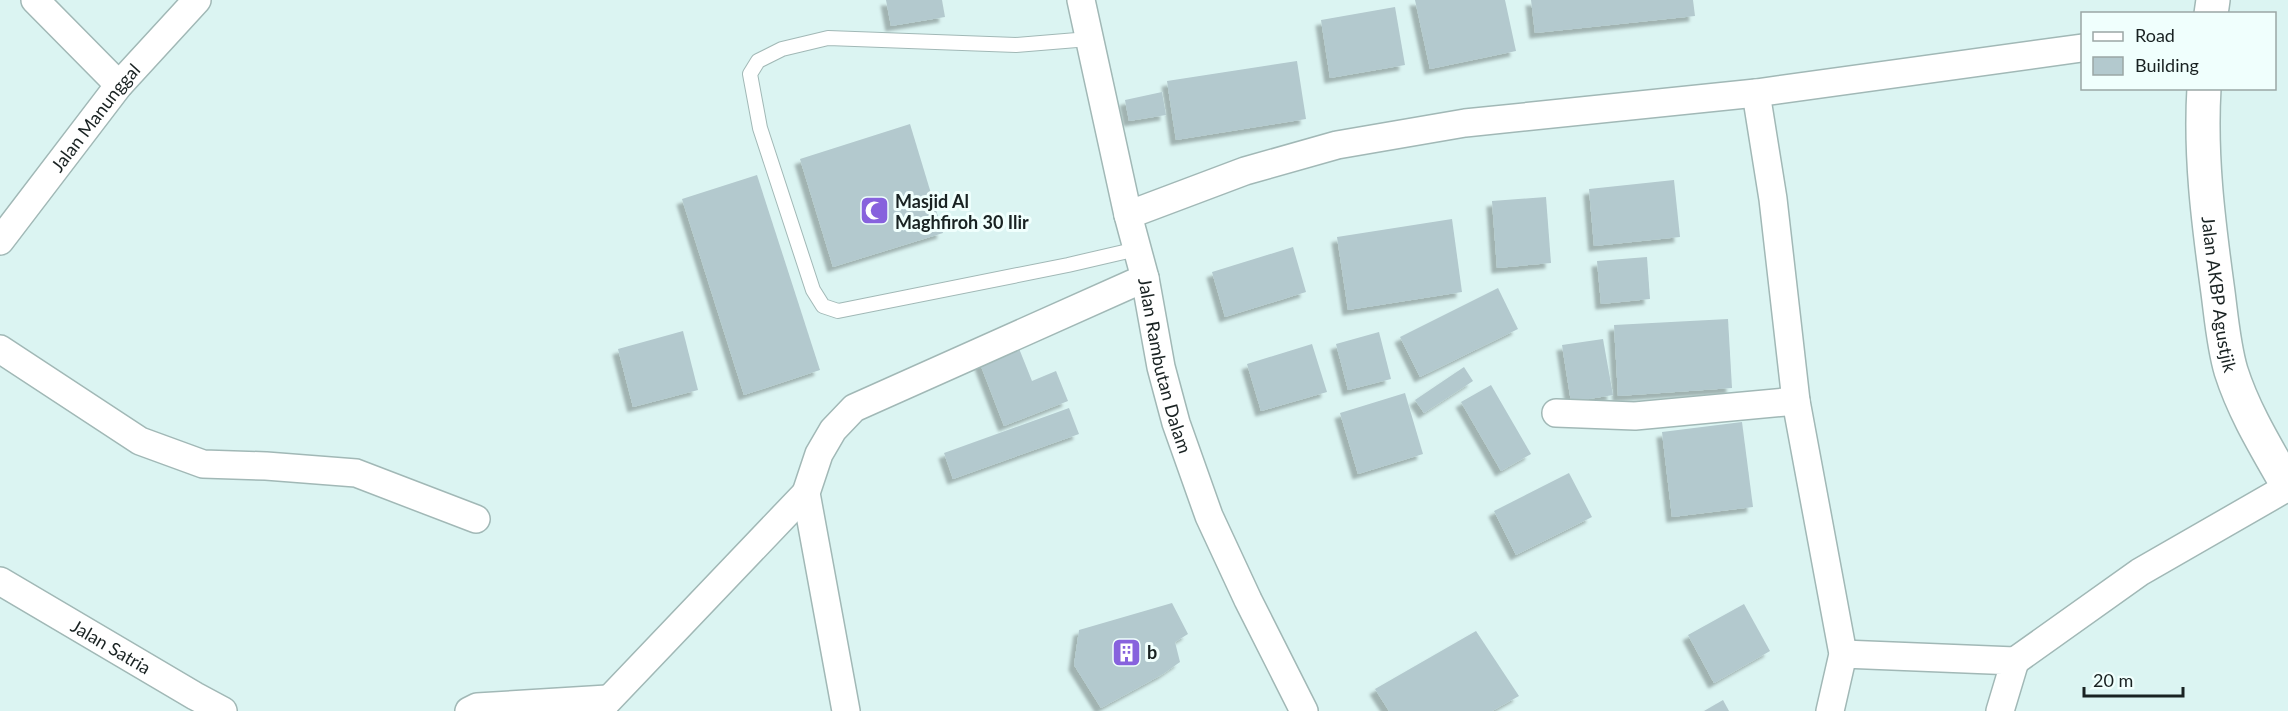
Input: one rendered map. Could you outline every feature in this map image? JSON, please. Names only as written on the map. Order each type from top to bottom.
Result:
[{"type":"street","points":[[35,0],[119,85]]},
{"type":"street","name":"Jalan Manunggal","points":[[0,241],[119,85],[197,0]]},
{"type":"street","name":"Jalan Rambutan Dalam","points":[[1081,0],[1128,215],[1145,278],[1161,367],[1176,423],[1209,516],[1304,711]]},
{"type":"street","points":[[1128,215],[1245,171],[1337,146],[1465,123],[1756,93],[2081,48]]},
{"type":"street","name":"Jalan AKBP Agustjik","points":[[2204,90],[2202,125],[2204,181],[2230,369],[2242,402],[2288,487]]},
{"type":"street","points":[[1756,93],[1773,199],[1796,400],[1843,654],[1830,711]]},
{"type":"street","points":[[469,711],[477,707],[602,705],[806,493],[819,454],[833,430],[854,408],[1145,278]]},
{"type":"street","points":[[0,349],[140,441],[161,449],[203,464],[356,473],[476,519]]},
{"type":"street","points":[[1556,413],[1635,416],[1796,400]]},
{"type":"street","points":[[1843,654],[2015,661],[2140,572],[2288,487]]},
{"type":"street","points":[[806,493],[846,711]]},
{"type":"street","name":"Jalan Satria","points":[[0,581],[224,711]]},
{"type":"street","points":[[2000,711],[2015,661]]},
{"type":"lane","points":[[1089,39],[1016,45],[828,38],[782,49],[758,61],[750,74],[760,128],[813,290],[823,306],[838,311],[1137,249]]},
{"type":"building","points":[[886,0],[942,0],[945,17],[891,26]]},
{"type":"building","points":[[1415,0],[1505,0],[1516,51],[1430,69]]},
{"type":"building","points":[[1531,0],[1693,0],[1695,16],[1535,33]]},
{"type":"building","points":[[1395,7],[1405,65],[1330,78],[1321,20]]},
{"type":"building","points":[[1297,61],[1306,119],[1176,140],[1167,81]]},
{"type":"building","points":[[1162,92],[1166,115],[1129,121],[1125,100]]},
{"type":"building","points":[[910,124],[943,233],[833,267],[800,159]]},
{"type":"building","points":[[757,175],[820,370],[744,395],[682,199]]},
{"type":"building","points":[[1674,180],[1680,237],[1594,246],[1589,189]]},
{"type":"building","points":[[1546,197],[1551,263],[1497,268],[1492,201]]},
{"type":"building","points":[[1452,219],[1462,292],[1348,310],[1337,237]]},
{"type":"building","points":[[1293,247],[1306,292],[1225,317],[1212,272]]},
{"type":"building","points":[[1647,257],[1650,299],[1601,304],[1597,261]]},
{"type":"building","points":[[1498,288],[1518,329],[1420,377],[1400,337]]},
{"type":"building","points":[[1728,319],[1732,388],[1618,396],[1614,325]]},
{"type":"building","points":[[683,331],[698,390],[633,407],[618,349]]},
{"type":"building","points":[[1379,332],[1391,379],[1348,390],[1336,344]]},
{"type":"building","points":[[1603,339],[1613,395],[1571,402],[1562,345]]},
{"type":"building","points":[[1312,344],[1327,392],[1261,411],[1247,364]]},
{"type":"building","points":[[1018,346],[1032,381],[1056,371],[1068,401],[1004,426],[979,361]]},
{"type":"building","points":[[1464,367],[1473,381],[1424,413],[1415,400]]},
{"type":"building","points":[[1491,385],[1531,454],[1501,471],[1461,402]]},
{"type":"building","points":[[1405,393],[1423,454],[1358,474],[1340,413]]},
{"type":"building","points":[[1069,408],[1079,434],[953,479],[944,453]]},
{"type":"building","points":[[1742,422],[1753,507],[1672,517],[1662,432]]},
{"type":"building","points":[[1569,473],[1592,517],[1516,555],[1494,511]]},
{"type":"building","name":"b","points":[[1172,603],[1188,634],[1175,642],[1180,662],[1163,674],[1101,708],[1074,665],[1079,630]]},
{"type":"building","points":[[1744,604],[1770,651],[1714,683],[1688,635]]},
{"type":"building","points":[[1476,631],[1519,696],[1492,711],[1389,711],[1375,689]]},
{"type":"building","points":[[1723,700],[1729,711],[1704,711]]},
{"type":"place","name":"Masjid Al Maghfiroh 30 Ilir","points":[[874,211]]},
{"type":"place","name":"b","points":[[1126,652]]}]
